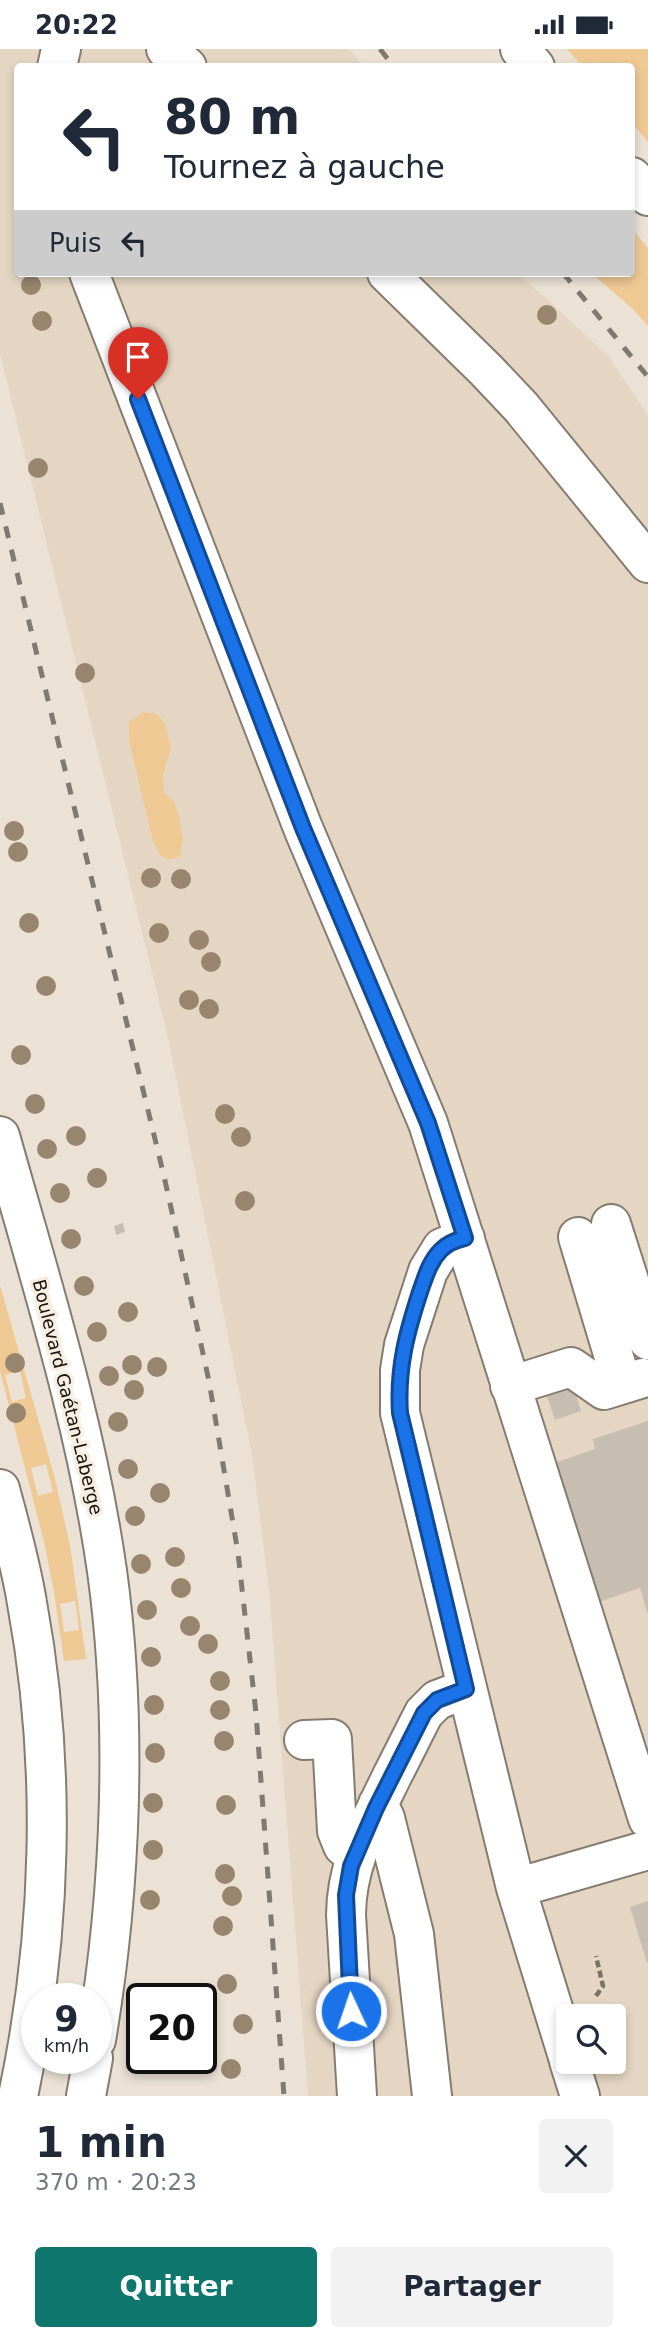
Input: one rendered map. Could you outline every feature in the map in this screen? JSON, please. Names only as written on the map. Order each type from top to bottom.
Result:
[{"type":"main road","points":[[166,49],[182,63]]},
{"type":"main road","points":[[520,49],[532,63]]},
{"type":"main road","points":[[635,181],[648,196]]},
{"type":"main road","points":[[91,277],[303,828],[428,1123],[648,1819]]},
{"type":"main road","points":[[391,277],[521,407],[648,563]]},
{"type":"main road","name":"Boulevard Gaétan-Laberge","points":[[0,1136],[84,1448],[112,1614],[118,1706],[118,1801],[110,1939],[104,1983]]},
{"type":"main road","points":[[510,1386],[570,1367],[604,1389],[635,1380],[595,1230],[648,1340]]},
{"type":"main road","points":[[465,1238],[442,1248],[428,1271],[406,1335],[400,1370],[400,1413],[516,1888],[556,2019]]},
{"type":"main road","points":[[0,1489],[27,1603],[38,1682],[46,1783],[46,1848],[40,1959],[18,2096]]},
{"type":"main road","points":[[357,2096],[346,1915],[346,1895],[355,1855],[416,1728],[430,1705],[444,1696],[466,1689]]},
{"type":"main road","points":[[304,1740],[332,1739],[337,1831],[343,1846],[355,1855]]},
{"type":"main road","points":[[378,1804],[414,1934],[432,2096]]},
{"type":"main road","points":[[516,1888],[648,1850]]},
{"type":"main road","points":[[86,2096],[90,2074]]},
{"type":"main road","points":[[573,2074],[580,2096]]},
{"type":"path","points":[[596,1956],[604,1986],[596,1996]]},
{"type":"shaded area","points":[[0,49],[349,49],[361,63],[14,63],[14,277],[520,277],[609,357],[648,415],[648,2096],[308,2096],[269,1589],[252,1455],[168,1038],[0,354]]},
{"type":"shaded area","points":[[567,49],[648,49],[648,142],[635,127],[635,63],[579,63]]},
{"type":"shaded area","points":[[635,233],[648,248],[648,326],[633,309],[596,277],[635,277]]},
{"type":"shaded area","points":[[143,712],[157,714],[165,724],[171,748],[163,775],[164,792],[175,803],[183,838],[180,856],[169,860],[160,855],[153,841],[129,741],[129,722]]},
{"type":"shaded area","points":[[0,1285],[54,1475],[70,1545],[86,1659],[64,1661],[44,1542],[0,1371]],"holes":[[[20,1371],[26,1398],[12,1402],[5,1375]],[[46,1464],[53,1492],[38,1496],[31,1468]],[[75,1601],[79,1630],[64,1632],[60,1604]]]},
{"type":"building","points":[[123,1223],[125,1232],[116,1235],[114,1226]]},
{"type":"building","points":[[574,1388],[581,1411],[555,1420],[547,1396]]},
{"type":"building","points":[[648,1421],[647,1612],[640,1588],[599,1602],[554,1463],[595,1449],[593,1439]]},
{"type":"building","points":[[648,1901],[648,1962],[647,1963],[630,1907]]},
{"type":"railway","points":[[380,49],[391,63]]},
{"type":"railway","points":[[566,277],[648,377]]},
{"type":"railway","points":[[0,503],[164,1176],[209,1381],[238,1553],[256,1713],[284,2096]]},
{"type":"route","points":[[138,399],[303,828],[428,1123],[465,1238],[442,1248],[433,1259],[408,1326],[399,1393],[400,1413],[466,1689],[437,1700],[424,1713],[376,1808],[351,1866],[346,1915],[351,2011]]}]
